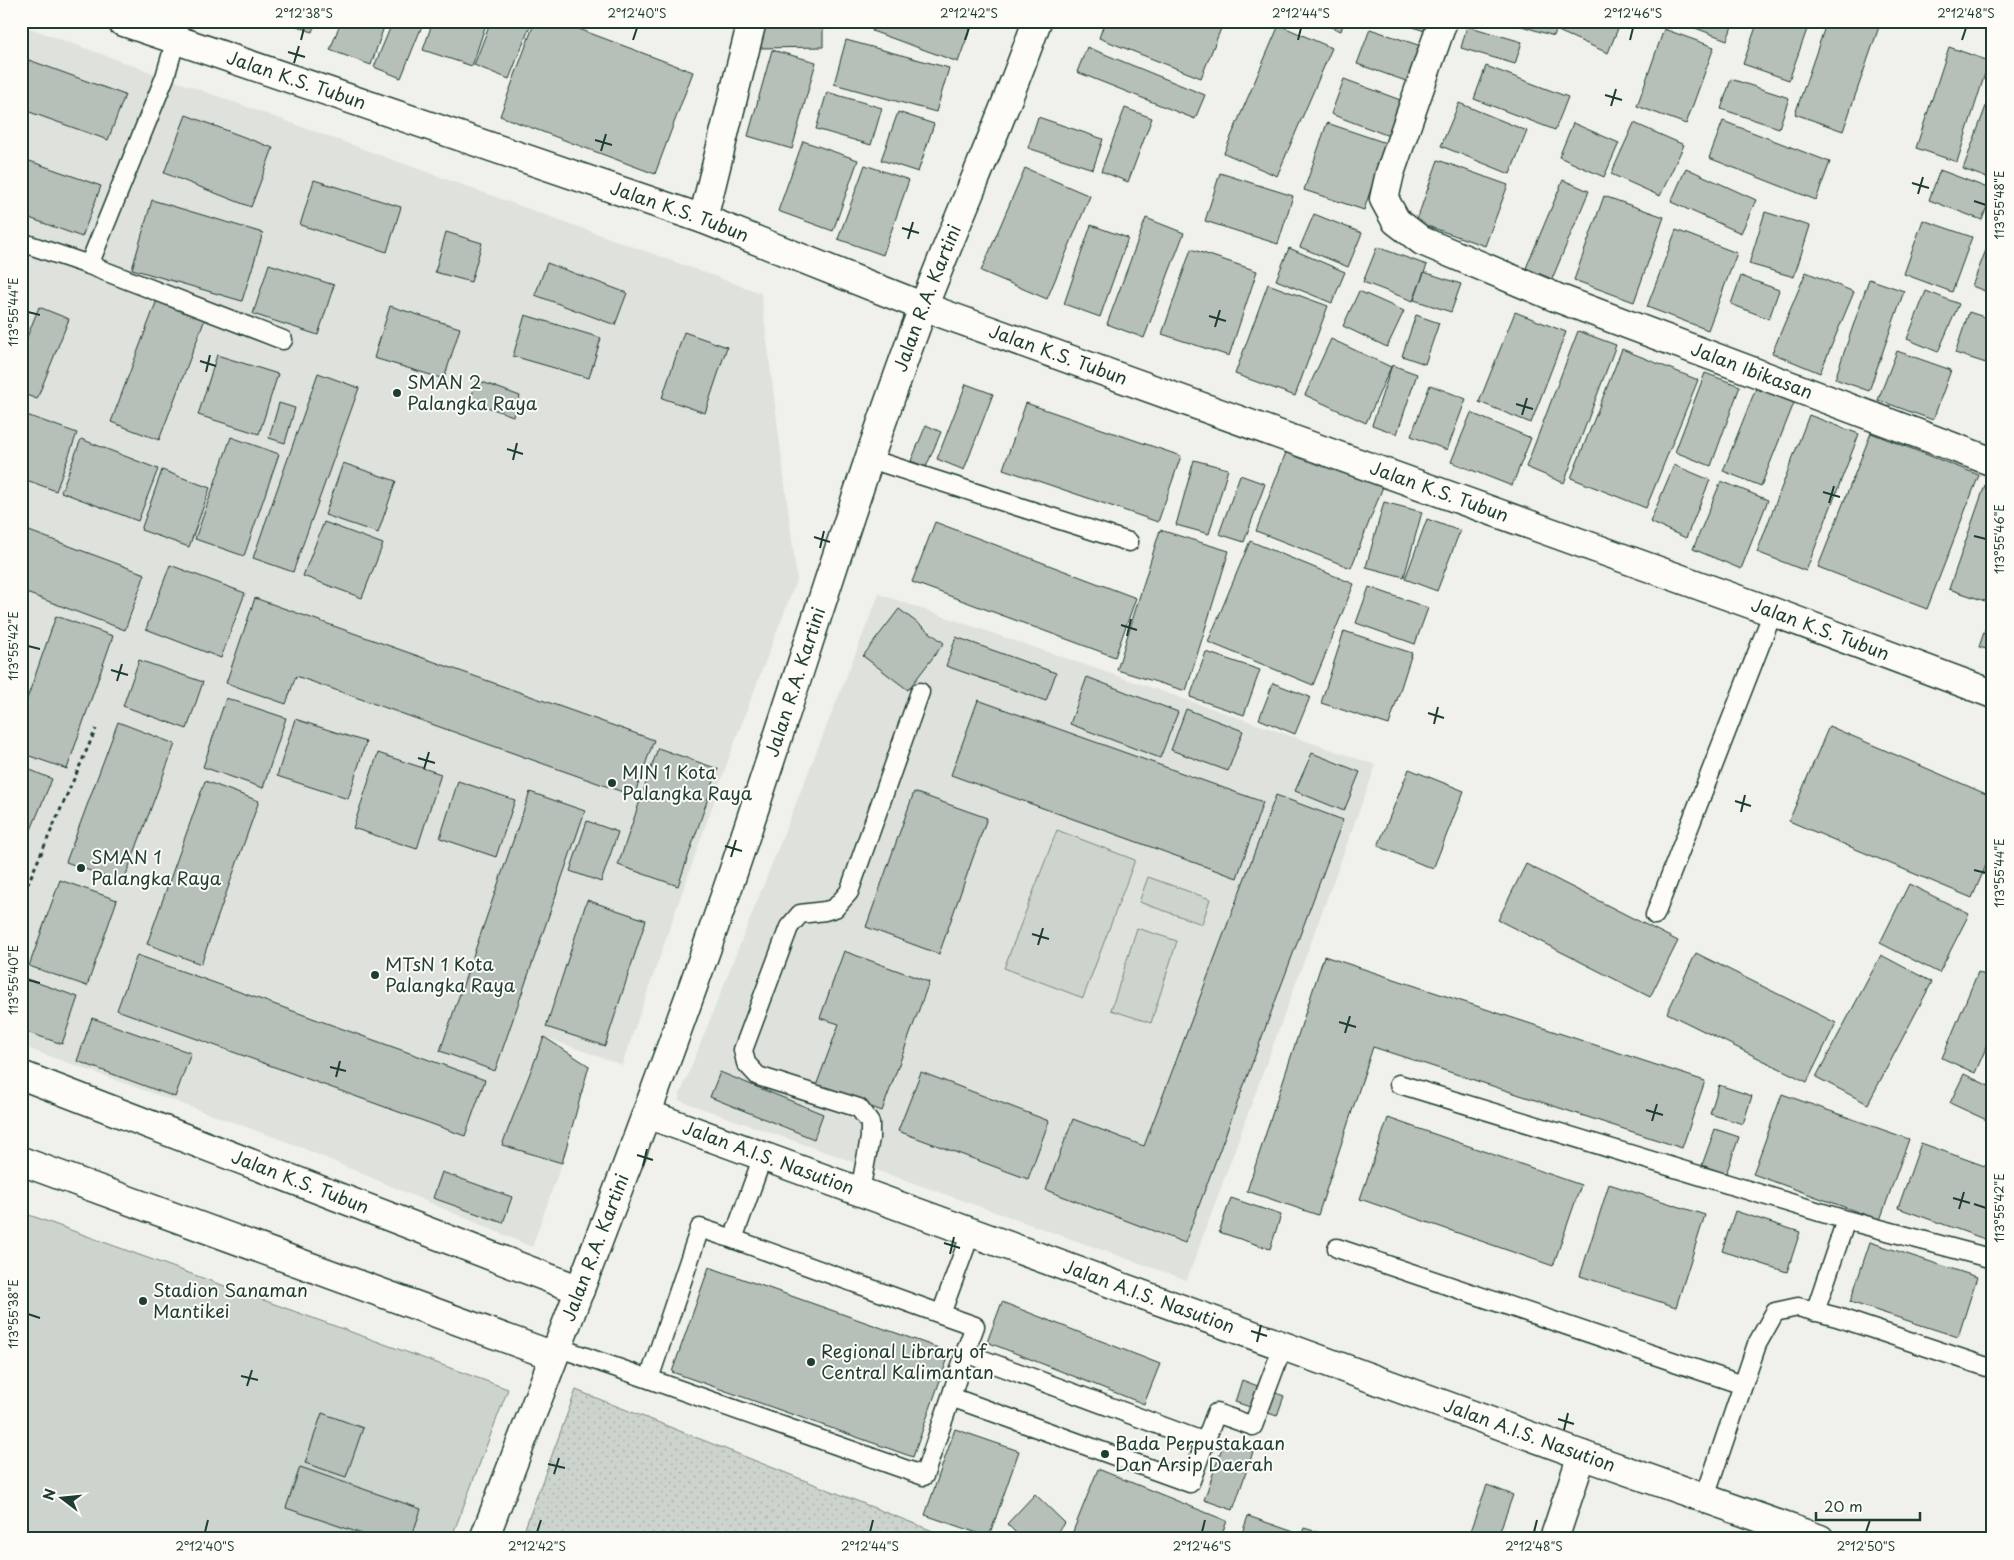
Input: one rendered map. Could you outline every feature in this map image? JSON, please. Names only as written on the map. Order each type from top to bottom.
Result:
[{"type":"street","points":[[702,219],[752,21]]},
{"type":"street","name":"Jalan R.A. Kartini","points":[[484,1539],[647,1114],[726,893],[870,459],[924,307],[1015,84],[1037,21]]},
{"type":"street","name":"Jalan Ibikasan","points":[[1443,21],[1390,173],[1384,199],[1396,221],[1422,241],[1510,279],[1993,462]]},
{"type":"street","name":"Jalan K.S. Tubun","points":[[134,24],[702,219],[924,307],[1773,612],[1993,694]]},
{"type":"street","name":"Jalan K.S. Tubun","points":[[21,1075],[580,1290]]},
{"type":"street","name":"Jalan A.I.S. Nasution","points":[[647,1114],[1820,1539]]},
{"type":"street","points":[[21,1161],[556,1352]]},
{"type":"street","points":[[1554,1539],[1582,1454]]},
{"type":"lane","points":[[89,266],[165,77],[176,39]]},
{"type":"lane","points":[[21,242],[283,340]]},
{"type":"lane","points":[[870,459],[1129,542]]},
{"type":"lane","points":[[1655,915],[1773,612]]},
{"type":"lane","points":[[860,1191],[870,1138],[870,1123],[860,1108],[758,1076],[746,1062],[743,1050],[790,927],[800,914],[835,908],[849,892],[920,692]]},
{"type":"lane","points":[[1399,1084],[1846,1220],[1993,1259]]},
{"type":"lane","points":[[733,1240],[763,1156]]},
{"type":"lane","points":[[1816,1312],[1846,1220]]},
{"type":"lane","points":[[556,1352],[649,1379],[924,1476],[975,1326],[700,1228],[649,1379]]},
{"type":"lane","points":[[941,1314],[971,1232]]},
{"type":"lane","points":[[1337,1248],[1743,1385]]},
{"type":"lane","points":[[1706,1497],[1756,1344],[1775,1312],[1798,1307],[1993,1369]]},
{"type":"lane","points":[[951,1397],[1190,1483],[1216,1413],[1253,1426],[1283,1346]]},
{"type":"lane","points":[[965,1353],[1205,1442]]},
{"type":"path","points":[[21,899],[96,729]]},
{"type":"shaded area","points":[[21,25],[761,293],[797,579],[734,744],[622,1065],[544,1037],[502,1145],[562,1163],[532,1247],[293,1144],[21,1046]]},
{"type":"shaded area","points":[[879,594],[1376,765],[1187,1280],[678,1100]]},
{"type":"shaded area","points":[[1057,830],[1135,860],[1083,998],[1004,968]]},
{"type":"shaded area","points":[[1148,877],[1210,899],[1202,924],[1139,902]]},
{"type":"shaded area","points":[[1137,928],[1177,941],[1151,1023],[1111,1010]]},
{"type":"shaded area","name":"Stadion Sanaman Mantikei","points":[[21,1212],[508,1389],[451,1539],[21,1539]]},
{"type":"shaded area","points":[[576,1390],[953,1539],[521,1539]]},
{"type":"building","points":[[285,21],[316,21],[312,32]]},
{"type":"building","points":[[341,21],[386,21],[371,65],[330,50]]},
{"type":"building","points":[[393,21],[424,21],[401,78],[374,67]]},
{"type":"building","points":[[433,21],[487,21],[472,66],[423,50]]},
{"type":"building","points":[[491,21],[532,21],[509,79],[474,65]]},
{"type":"building","points":[[535,21],[558,21],[693,72],[655,174],[500,116]]},
{"type":"building","points":[[664,21],[684,21],[681,28]]},
{"type":"building","points":[[759,21],[823,21],[823,47],[759,48]]},
{"type":"building","points":[[876,21],[973,21],[958,62],[872,31]]},
{"type":"building","points":[[1105,21],[1224,21],[1201,78],[1099,38]]},
{"type":"building","points":[[1315,21],[1344,21],[1341,31]]},
{"type":"building","points":[[1396,21],[1437,21],[1433,34]]},
{"type":"building","points":[[1512,21],[1559,21],[1554,36],[1512,23]]},
{"type":"building","points":[[1563,21],[1621,21],[1608,53],[1558,31]]},
{"type":"building","points":[[1677,21],[1734,21],[1727,40]]},
{"type":"building","points":[[1758,21],[1810,21],[1789,80],[1743,64]]},
{"type":"building","points":[[1827,21],[1881,21],[1843,131],[1795,114]]},
{"type":"building","points":[[1279,25],[1332,48],[1277,176],[1224,153]]},
{"type":"building","points":[[1467,26],[1522,42],[1515,64],[1461,48]]},
{"type":"building","points":[[1370,29],[1421,46],[1409,82],[1357,64]]},
{"type":"building","points":[[1664,29],[1714,47],[1686,124],[1637,106]]},
{"type":"building","points":[[846,40],[949,68],[936,112],[834,84]]},
{"type":"building","points":[[1087,47],[1205,95],[1195,119],[1077,72]]},
{"type":"building","points":[[1949,47],[1989,61],[1957,162],[1916,148]]},
{"type":"building","points":[[772,50],[816,62],[792,149],[748,136]]},
{"type":"building","points":[[29,60],[125,95],[108,140],[21,109],[21,80]]},
{"type":"building","points":[[1486,66],[1568,97],[1555,130],[1474,99]]},
{"type":"building","points":[[1344,79],[1403,101],[1389,136],[1331,114]]},
{"type":"building","points":[[1731,79],[1789,98],[1779,128],[1721,109]]},
{"type":"building","points":[[1993,87],[1993,180],[1963,169]]},
{"type":"building","points":[[827,92],[882,108],[871,145],[816,129]]},
{"type":"building","points":[[1459,103],[1527,131],[1510,174],[1441,146]]},
{"type":"building","points":[[1125,108],[1152,118],[1128,182],[1101,171]]},
{"type":"building","points":[[898,112],[934,124],[918,172],[881,160]]},
{"type":"building","points":[[186,115],[273,148],[251,207],[164,173]]},
{"type":"building","points":[[1038,117],[1103,139],[1093,169],[1028,148]]},
{"type":"building","points":[[1723,121],[1830,162],[1816,200],[1709,158]]},
{"type":"building","points":[[1327,123],[1386,143],[1364,210],[1304,190]]},
{"type":"building","points":[[1573,123],[1619,143],[1604,177],[1559,157]]},
{"type":"building","points":[[1634,123],[1684,145],[1660,196],[1611,174]]},
{"type":"building","points":[[803,141],[858,160],[833,231],[778,211]]},
{"type":"building","points":[[21,158],[101,186],[82,237],[21,215]]},
{"type":"building","points":[[1438,160],[1508,185],[1485,246],[1416,222]]},
{"type":"building","points":[[865,165],[909,180],[883,255],[838,239]]},
{"type":"building","points":[[1025,168],[1090,196],[1047,299],[981,271]]},
{"type":"building","points":[[1686,168],[1756,200],[1741,233],[1671,202]]},
{"type":"building","points":[[1940,170],[1993,190],[1982,220],[1929,200]]},
{"type":"building","points":[[1220,173],[1293,196],[1278,244],[1205,221]]},
{"type":"building","points":[[314,180],[401,207],[387,252],[300,225]]},
{"type":"building","points":[[1563,180],[1589,191],[1552,279],[1526,268]]},
{"type":"building","points":[[1604,196],[1664,217],[1634,302],[1574,280]]},
{"type":"building","points":[[152,200],[263,233],[242,301],[132,269]]},
{"type":"building","points":[[1765,212],[1810,226],[1794,277],[1749,264]]},
{"type":"building","points":[[1314,214],[1362,233],[1348,267],[1300,247]]},
{"type":"building","points":[[1146,218],[1184,233],[1144,338],[1107,324]]},
{"type":"building","points":[[1923,220],[1972,237],[1952,292],[1904,274]]},
{"type":"building","points":[[1091,225],[1128,238],[1100,317],[1064,304]]},
{"type":"building","points":[[1676,230],[1737,253],[1708,330],[1647,307]]},
{"type":"building","points":[[446,232],[482,243],[471,282],[435,272]]},
{"type":"building","points":[[1993,232],[1993,294],[1972,286]]},
{"type":"building","points":[[1377,247],[1427,265],[1413,301],[1363,282]]},
{"type":"building","points":[[1289,248],[1345,272],[1332,303],[1276,280]]},
{"type":"building","points":[[1191,249],[1257,271],[1229,356],[1162,334]]},
{"type":"building","points":[[547,263],[627,293],[615,325],[535,295]]},
{"type":"building","points":[[269,264],[334,285],[318,335],[253,314]]},
{"type":"building","points":[[1424,272],[1461,284],[1451,312],[1414,300]]},
{"type":"building","points":[[1806,272],[1854,292],[1820,373],[1772,353]]},
{"type":"building","points":[[1741,276],[1779,290],[1769,319],[1731,304]]},
{"type":"building","points":[[1869,279],[1904,291],[1869,391],[1835,379]]},
{"type":"building","points":[[1268,284],[1328,306],[1295,396],[1235,374]]},
{"type":"building","points":[[1359,291],[1404,311],[1387,347],[1343,326]]},
{"type":"building","points":[[1926,291],[1959,304],[1938,352],[1907,339]]},
{"type":"building","points":[[157,300],[205,319],[159,440],[111,422]]},
{"type":"building","points":[[390,306],[460,328],[444,379],[374,358]]},
{"type":"building","points":[[39,307],[69,319],[37,399],[21,393],[21,352]]},
{"type":"building","points":[[1515,312],[1566,332],[1531,423],[1479,402]]},
{"type":"building","points":[[1969,312],[1993,320],[1993,354],[1989,364],[1955,353]]},
{"type":"building","points":[[525,315],[601,338],[589,378],[513,356]]},
{"type":"building","points":[[1416,315],[1439,323],[1425,364],[1402,356]]},
{"type":"building","points":[[1578,331],[1616,345],[1564,483],[1526,467]]},
{"type":"building","points":[[684,332],[727,347],[705,413],[662,398]]},
{"type":"building","points":[[1331,339],[1391,367],[1366,423],[1305,395]]},
{"type":"building","points":[[1622,349],[1698,380],[1646,508],[1571,478]]},
{"type":"building","points":[[1897,351],[1951,370],[1933,420],[1878,400]]},
{"type":"building","points":[[217,355],[278,374],[259,434],[198,415]]},
{"type":"building","points":[[1392,365],[1417,374],[1397,434],[1372,425]]},
{"type":"building","points":[[318,373],[359,388],[293,572],[253,558]]},
{"type":"building","points":[[1705,373],[1740,386],[1711,466],[1675,452]]},
{"type":"building","points":[[477,380],[520,396],[513,416],[470,401]]},
{"type":"building","points":[[966,384],[993,394],[964,470],[937,459]]},
{"type":"building","points":[[1430,385],[1466,399],[1447,450],[1411,436]]},
{"type":"building","points":[[1756,388],[1794,403],[1761,486],[1723,471]]},
{"type":"building","points":[[279,403],[295,408],[285,443],[269,438]]},
{"type":"building","points":[[1026,403],[1181,456],[1158,522],[1003,469]]},
{"type":"building","points":[[21,413],[77,433],[56,491],[21,478]]},
{"type":"building","points":[[1471,413],[1531,438],[1512,486],[1451,462]]},
{"type":"building","points":[[1809,415],[1859,434],[1806,571],[1757,552]]},
{"type":"building","points":[[926,425],[941,432],[926,467],[911,461]]},
{"type":"building","points":[[1871,433],[1979,475],[1927,609],[1818,567]]},
{"type":"building","points":[[231,437],[279,454],[244,556],[195,539]]},
{"type":"building","points":[[81,439],[158,469],[138,521],[61,492]]},
{"type":"building","points":[[1288,447],[1384,484],[1351,568],[1256,531]]},
{"type":"building","points":[[1194,460],[1228,469],[1209,534],[1176,525]]},
{"type":"building","points":[[343,463],[396,481],[378,533],[325,515]]},
{"type":"building","points":[[1674,465],[1710,480],[1686,538],[1650,522]]},
{"type":"building","points":[[162,470],[210,488],[189,547],[141,530]]},
{"type":"building","points":[[1240,475],[1265,484],[1244,542],[1219,534]]},
{"type":"building","points":[[1721,481],[1768,500],[1741,569],[1693,549]]},
{"type":"building","points":[[1985,485],[1993,488],[1993,590],[1988,602],[1949,589]]},
{"type":"building","points":[[1384,502],[1422,512],[1404,577],[1366,567]]},
{"type":"building","points":[[1427,519],[1460,531],[1437,591],[1405,579]]},
{"type":"building","points":[[324,522],[383,544],[362,598],[303,576]]},
{"type":"building","points":[[935,522],[1136,598],[1115,657],[912,582]]},
{"type":"building","points":[[21,528],[145,574],[125,630],[21,591]]},
{"type":"building","points":[[1160,530],[1229,551],[1186,691],[1117,670]]},
{"type":"building","points":[[1250,541],[1354,584],[1313,685],[1208,642]]},
{"type":"building","points":[[170,565],[245,593],[221,658],[146,629]]},
{"type":"building","points":[[1369,587],[1428,608],[1415,644],[1356,623]]},
{"type":"building","points":[[255,598],[654,740],[634,796],[296,676],[286,704],[226,683]]},
{"type":"building","points":[[1993,606],[1993,651],[1979,647]]},
{"type":"building","points":[[899,609],[944,643],[908,690],[863,656]]},
{"type":"building","points":[[56,616],[113,636],[67,769],[21,753],[21,716]]},
{"type":"building","points":[[1344,631],[1412,653],[1389,725],[1321,703]]},
{"type":"building","points":[[956,637],[1056,673],[1046,701],[946,666]]},
{"type":"building","points":[[1206,652],[1260,670],[1244,715],[1190,697]]},
{"type":"building","points":[[139,660],[203,682],[187,729],[123,706]]},
{"type":"building","points":[[1087,677],[1178,712],[1160,758],[1070,724]]},
{"type":"building","points":[[1273,683],[1310,697],[1295,734],[1259,719]]},
{"type":"building","points":[[226,698],[286,718],[263,788],[203,767]]},
{"type":"building","points":[[978,700],[1263,802],[1237,878],[951,775]]},
{"type":"building","points":[[1186,709],[1243,731],[1228,771],[1171,750]]},
{"type":"building","points":[[295,719],[366,742],[348,799],[277,776]]},
{"type":"building","points":[[118,722],[175,744],[123,883],[66,862]]},
{"type":"building","points":[[1829,726],[1993,797],[1993,849],[1972,898],[1789,821]]},
{"type":"building","points":[[658,748],[718,769],[678,886],[618,865]]},
{"type":"building","points":[[378,753],[441,774],[417,849],[353,828]]},
{"type":"building","points":[[1312,753],[1360,772],[1344,811],[1295,791]]},
{"type":"building","points":[[21,766],[52,779],[21,854]]},
{"type":"building","points":[[1409,769],[1464,791],[1433,869],[1378,846]]},
{"type":"building","points":[[205,781],[259,801],[201,964],[147,944]]},
{"type":"building","points":[[458,781],[515,800],[496,857],[440,838]]},
{"type":"building","points":[[530,792],[585,811],[495,1071],[440,1051]]},
{"type":"building","points":[[914,792],[987,818],[939,954],[866,927]]},
{"type":"building","points":[[1276,795],[1343,820],[1185,1243],[1046,1190],[1073,1119],[1144,1146]]},
{"type":"building","points":[[587,821],[618,832],[601,882],[570,871]]},
{"type":"building","points":[[1526,864],[1678,941],[1650,997],[1498,920]]},
{"type":"building","points":[[60,880],[117,900],[87,986],[29,966]]},
{"type":"building","points":[[1909,884],[1969,914],[1939,973],[1880,943]]},
{"type":"building","points":[[587,900],[646,920],[605,1046],[546,1027]]},
{"type":"building","points":[[844,951],[929,982],[882,1111],[816,1086],[839,1024],[820,1018]]},
{"type":"building","points":[[1696,953],[1836,1023],[1807,1082],[1667,1013]]},
{"type":"building","points":[[137,955],[485,1080],[465,1136],[117,1010]]},
{"type":"building","points":[[1881,955],[1932,982],[1868,1104],[1816,1077]]},
{"type":"building","points":[[1324,956],[1705,1081],[1682,1148],[1373,1047],[1318,1215],[1247,1191]]},
{"type":"building","points":[[1978,972],[1993,979],[1993,1032],[1975,1073],[1942,1058]]},
{"type":"building","points":[[24,978],[78,997],[62,1044],[21,1030],[21,987]]},
{"type":"building","points":[[92,1018],[191,1053],[175,1097],[77,1061]]},
{"type":"building","points":[[544,1037],[589,1066],[562,1163],[502,1145]]},
{"type":"building","points":[[720,1072],[823,1114],[814,1139],[710,1097]]},
{"type":"building","points":[[921,1072],[1049,1121],[1028,1179],[898,1131]]},
{"type":"building","points":[[1964,1074],[1993,1088],[1993,1123],[1950,1103]]},
{"type":"building","points":[[1719,1085],[1752,1096],[1743,1124],[1710,1114]]},
{"type":"building","points":[[1782,1094],[1909,1139],[1880,1220],[1753,1174]]},
{"type":"building","points":[[1388,1118],[1581,1185],[1553,1266],[1360,1199]]},
{"type":"building","points":[[1715,1129],[1739,1137],[1726,1174],[1702,1165]]},
{"type":"building","points":[[1921,1143],[1993,1169],[1993,1242],[1898,1208]]},
{"type":"building","points":[[442,1172],[512,1197],[503,1223],[433,1198]]},
{"type":"building","points":[[1609,1184],[1705,1215],[1676,1307],[1580,1276]]},
{"type":"building","points":[[1231,1198],[1281,1215],[1270,1249],[1219,1232]]},
{"type":"building","points":[[1735,1211],[1800,1232],[1787,1272],[1722,1251]]},
{"type":"building","points":[[1870,1242],[1977,1277],[1958,1337],[1850,1302]]},
{"type":"building","name":"Regional Library of Central Kalimantan","points":[[709,1267],[950,1352],[913,1457],[672,1372]]},
{"type":"building","points":[[1002,1302],[1160,1364],[1144,1404],[987,1342]]},
{"type":"building","points":[[1242,1380],[1284,1396],[1277,1416],[1235,1402]]},
{"type":"building","points":[[322,1413],[363,1428],[346,1477],[305,1463]]},
{"type":"building","points":[[955,1429],[1019,1451],[989,1537],[925,1515]]},
{"type":"building","points":[[1224,1442],[1253,1452],[1233,1510],[1204,1500]]},
{"type":"building","points":[[300,1467],[421,1509],[411,1539],[377,1539],[286,1508]]},
{"type":"building","points":[[1098,1469],[1227,1521],[1220,1539],[1070,1539]]},
{"type":"building","points":[[1487,1485],[1513,1495],[1497,1539],[1467,1539]]},
{"type":"building","points":[[1035,1494],[1065,1523],[1050,1539],[1022,1539],[1007,1524]]},
{"type":"building","points":[[1248,1516],[1294,1532],[1292,1539],[1240,1539]]},
{"type":"building","points":[[1304,1528],[1341,1539],[1300,1539]]},
{"type":"building","points":[[1678,1534],[1687,1539],[1676,1539]]},
{"type":"place","name":"SMAN 2 Palangka Raya","points":[[397,393]]},
{"type":"place","name":"MIN 1 Kota Palangka Raya","points":[[612,783]]},
{"type":"place","name":"SMAN 1 Palangka Raya","points":[[81,868]]},
{"type":"place","name":"MTsN 1 Kota Palangka Raya","points":[[375,975]]},
{"type":"place","name":"Stadion Sanaman Mantikei","points":[[143,1301]]},
{"type":"place","name":"Regional Library of Central Kalimantan","points":[[811,1362]]},
{"type":"place","name":"Bada Perpustakaan Dan Arsip Daerah","points":[[1105,1454]]}]
